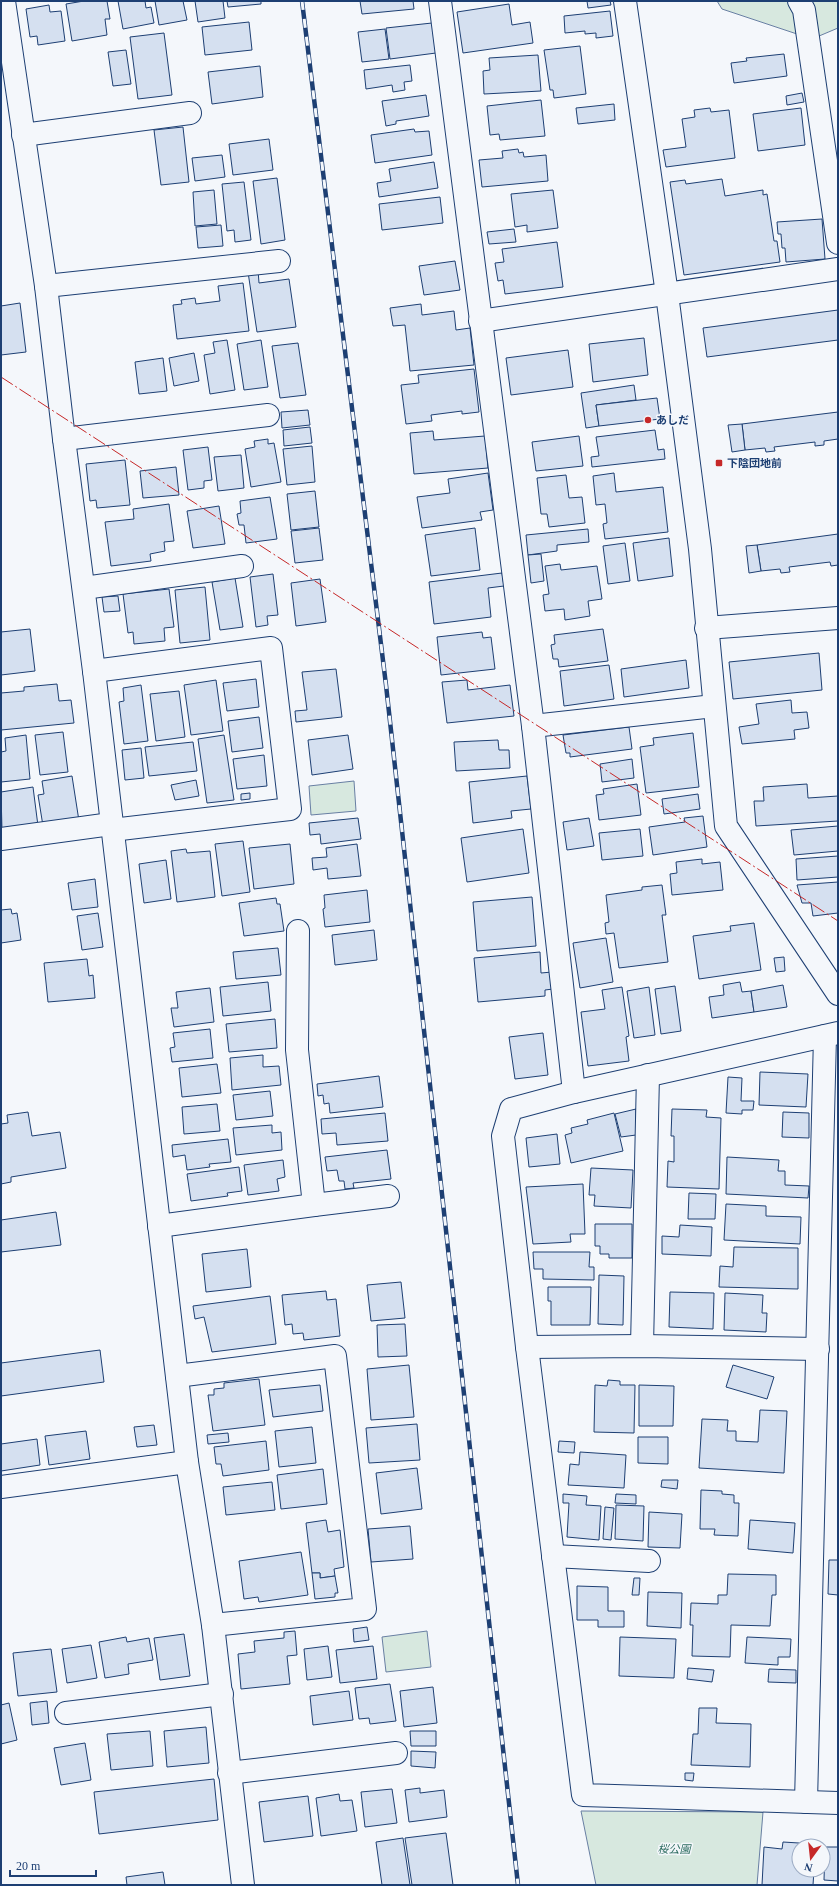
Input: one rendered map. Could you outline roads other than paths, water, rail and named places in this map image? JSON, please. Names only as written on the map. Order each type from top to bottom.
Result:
[{"type":"street","points":[[4,1],[6,57],[23,135],[46,286],[94,670],[111,827],[187,1462],[213,1625],[243,1885]]},
{"type":"street","points":[[440,1],[533,726],[574,1092]]},
{"type":"street","points":[[625,1],[667,294],[700,550],[706,628],[726,826],[838,994]]},
{"type":"street","points":[[799,1],[804,10],[838,243]]},
{"type":"street","points":[[23,135],[190,113]]},
{"type":"street","points":[[46,286],[279,261]]},
{"type":"street","points":[[480,321],[838,269]]},
{"type":"street","points":[[64,439],[268,415]]},
{"type":"street","points":[[84,588],[242,566]]},
{"type":"street","points":[[706,628],[838,618]]},
{"type":"street","points":[[1,839],[290,809],[272,648],[94,670]]},
{"type":"street","points":[[533,726],[714,706]]},
{"type":"street","points":[[298,931],[296,1050],[314,1205]]},
{"type":"street","points":[[806,1802],[818,1350],[832,1034],[574,1092],[511,1109],[503,1136],[527,1347],[583,1795],[806,1802],[838,1803]]},
{"type":"street","points":[[642,1346],[648,1075]]},
{"type":"street","points":[[159,1226],[388,1196]]},
{"type":"street","points":[[527,1347],[642,1346],[818,1350]]},
{"type":"street","points":[[177,1376],[335,1356],[365,1609],[213,1625]]},
{"type":"street","points":[[1,1487],[187,1462]]},
{"type":"street","points":[[553,1556],[649,1561]]},
{"type":"street","points":[[66,1712],[222,1694]]},
{"type":"street","points":[[229,1773],[396,1753]]},
{"type":"railway","points":[[302,1],[386,685],[518,1885]]},
{"type":"place","name":"あしだ","points":[[648,420]]},
{"type":"place","name":"下陰団地前","points":[[719,463]]},
{"type":"park label","name":"桜公園","points":[[674,1849]]}]
